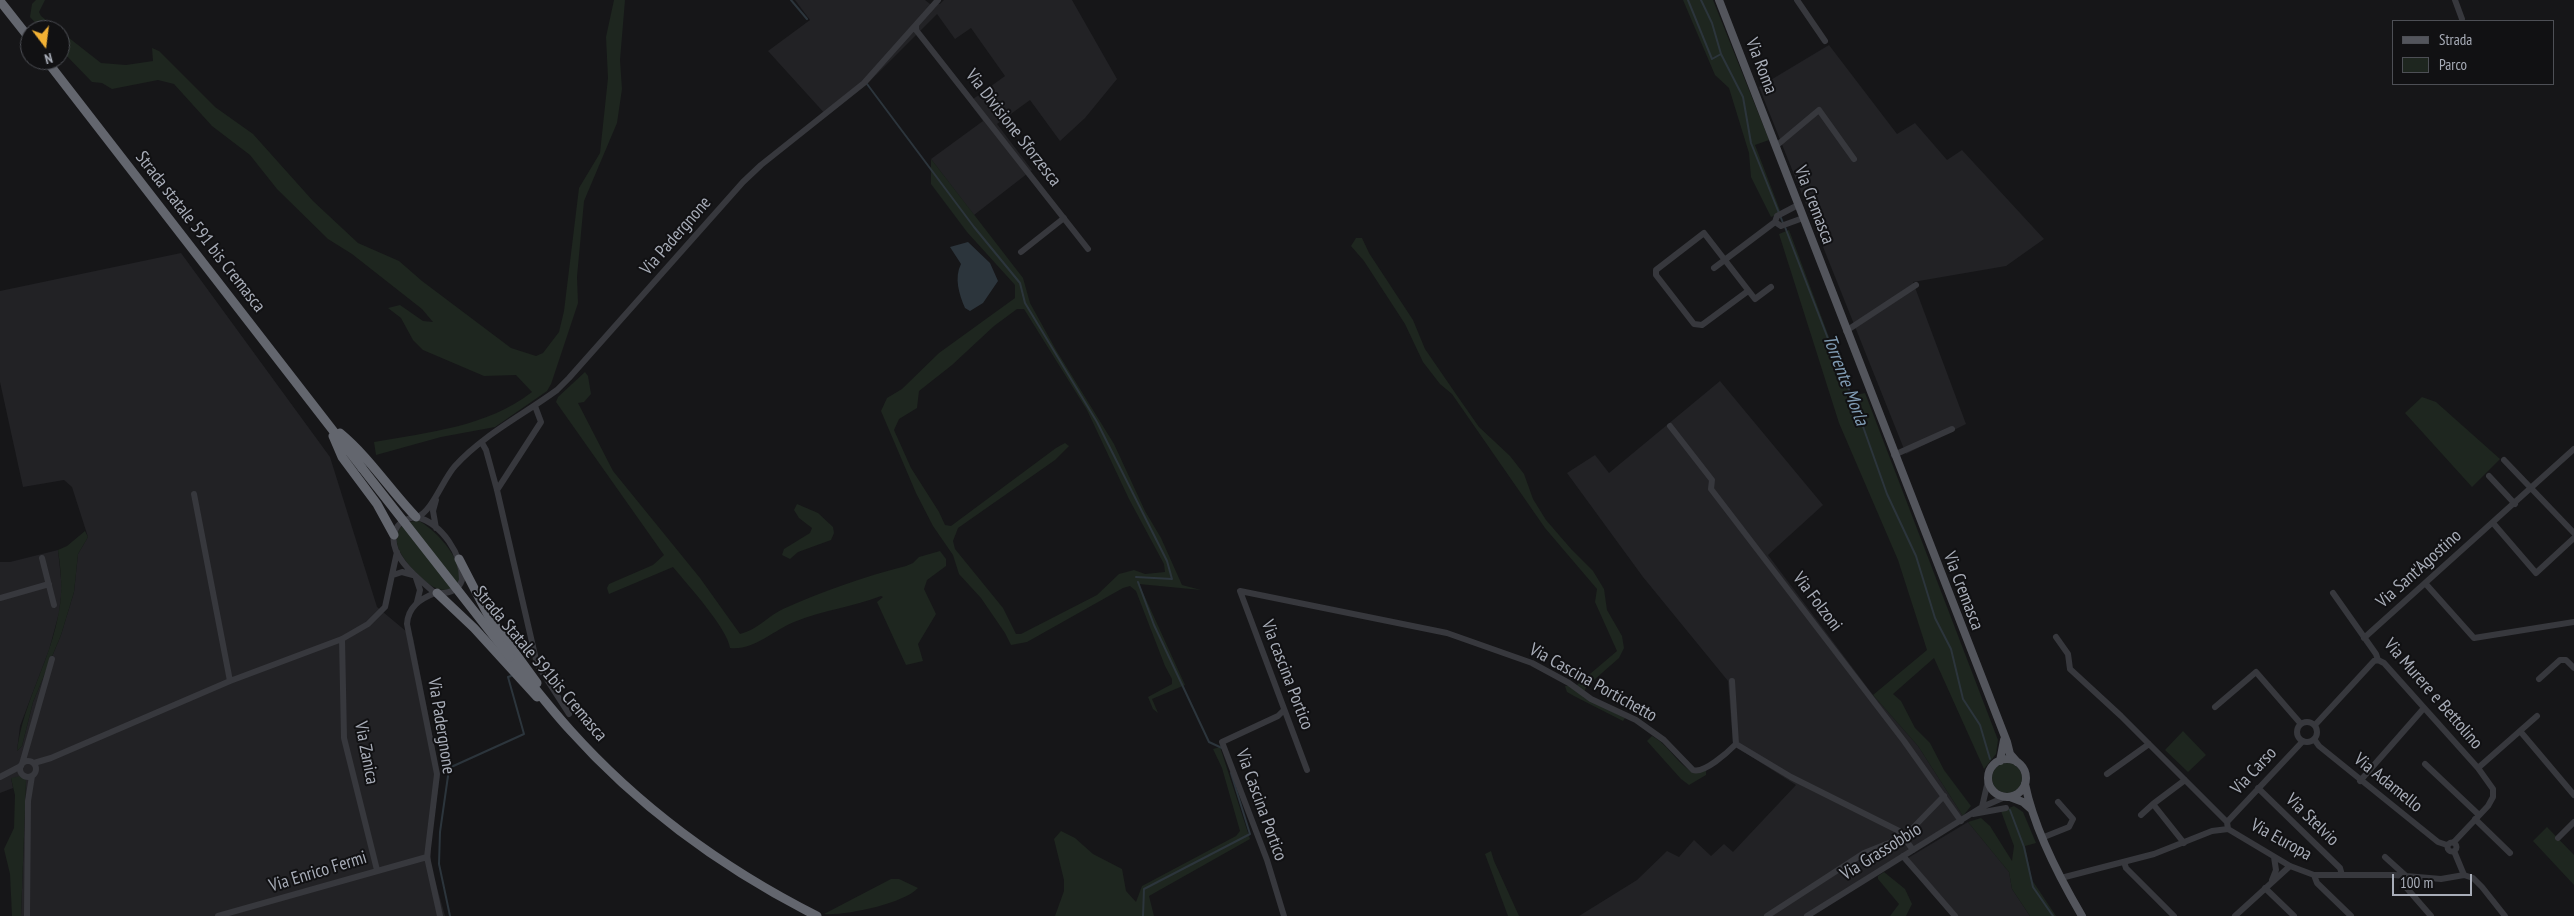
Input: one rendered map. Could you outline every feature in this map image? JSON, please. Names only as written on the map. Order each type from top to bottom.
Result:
[{"type":"highway","points":[[0,1],[20,27]]},
{"type":"highway","name":"Strada statale 591 bis Cremasca","points":[[54,70],[328,424]]},
{"type":"highway","points":[[328,424],[356,446],[393,494],[416,517]]},
{"type":"highway","points":[[328,424],[342,457],[377,504],[394,535]]},
{"type":"highway","name":"Strada Statale 591bis Cremasca","points":[[328,424],[555,713],[620,780],[665,820],[756,883],[817,916]]},
{"type":"highway","points":[[459,559],[489,617],[534,678],[555,713]]},
{"type":"highway","points":[[436,593],[474,628],[527,689],[555,713]]},
{"type":"main road","name":"Via Roma","points":[[1719,0],[1775,145]]},
{"type":"main road","name":"Via Cremasca","points":[[1775,145],[2010,754],[2017,762]]},
{"type":"main road","points":[[2000,761],[2005,738]]},
{"type":"main road","points":[[2033,811],[2023,802],[1994,792],[1988,781],[1991,768],[2000,761],[2008,760],[2017,762],[2025,773],[2025,784],[2033,811],[2061,878],[2082,916]]},
{"type":"main road","points":[[2007,797],[2019,793],[2025,784]]},
{"type":"street","name":"Via Padergnone","points":[[394,535],[401,521],[416,517],[429,508],[453,468],[482,443],[557,390],[585,362],[743,182],[761,165],[864,83],[938,0]]},
{"type":"street","points":[[1797,0],[1825,41]]},
{"type":"street","points":[[2455,0],[2462,20]]},
{"type":"street","name":"Via Divisione Sforzesca","points":[[916,25],[916,30],[1088,249]]},
{"type":"street","points":[[1775,145],[1819,110],[1854,159]]},
{"type":"street","points":[[1714,268],[1798,205]]},
{"type":"street","points":[[1021,252],[1064,218]]},
{"type":"street","points":[[1780,220],[1803,218]]},
{"type":"street","points":[[1748,291],[1702,326],[1694,324],[1656,275],[1656,270],[1704,233],[1755,299],[1771,287]]},
{"type":"street","points":[[1846,331],[1916,285]]},
{"type":"street","points":[[497,490],[541,422],[535,406]]},
{"type":"street","name":"Via Folzoni","points":[[1670,426],[1712,480],[1712,489],[1944,796],[1960,821]]},
{"type":"street","points":[[1894,455],[1952,429]]},
{"type":"street","points":[[482,443],[486,450],[497,490],[537,664],[569,714]]},
{"type":"street","name":"Via Sant'Agostino","points":[[2364,638],[2574,449]]},
{"type":"street","points":[[2504,460],[2574,533]]},
{"type":"street","points":[[2488,476],[2515,504]]},
{"type":"street","name":"Via Padergnone","points":[[436,528],[433,511],[438,491]]},
{"type":"street","points":[[194,494],[230,681]]},
{"type":"street","points":[[416,517],[436,528],[450,544],[459,559],[462,574],[460,585],[450,592],[436,593],[417,602]]},
{"type":"street","points":[[2493,523],[2536,573],[2574,538]]},
{"type":"street","points":[[0,777],[20,769],[26,761],[33,762],[51,758],[230,681],[342,639],[375,619],[385,607],[393,575],[397,552],[394,535]]},
{"type":"street","points":[[397,552],[415,576],[436,593]]},
{"type":"street","points":[[42,558],[54,605]]},
{"type":"street","points":[[393,575],[402,572],[415,576]]},
{"type":"street","name":"Via Padergnone","points":[[415,576],[420,590],[417,602],[408,613],[407,624],[437,774],[427,857],[440,916]]},
{"type":"street","points":[[0,598],[49,584]]},
{"type":"street","points":[[2425,584],[2474,638],[2574,622]]},
{"type":"street","name":"Via cascina Portico","points":[[1240,591],[1307,770]]},
{"type":"street","name":"Via Cascina Portichetto","points":[[1240,591],[1446,633],[1532,663],[1569,683],[1591,699],[1636,720],[1664,740],[1697,772],[1725,754],[1736,744]]},
{"type":"street","name":"Via Murere e Bettolino","points":[[2333,593],[2378,660],[2384,664],[2478,768],[2493,789],[2493,797],[2488,806],[2450,844]]},
{"type":"street","points":[[2056,637],[2068,654],[2070,669],[2227,822],[2228,829]]},
{"type":"street","name":"Via Zanica","points":[[342,639],[344,738],[377,870]]},
{"type":"street","points":[[20,769],[28,750],[33,722],[52,659]]},
{"type":"street","points":[[2315,725],[2374,661],[2378,660]]},
{"type":"street","points":[[2539,679],[2560,660],[2566,660],[2574,668]]},
{"type":"street","points":[[2215,707],[2256,672],[2301,724]]},
{"type":"street","points":[[1732,681],[1736,744],[1791,777],[1899,832],[1913,850]]},
{"type":"street","points":[[2360,781],[2424,708]]},
{"type":"street","name":"Via Cascina Portico","points":[[1284,710],[1278,716],[1222,742],[1245,799],[1284,916]]},
{"type":"street","points":[[2478,768],[2537,716]]},
{"type":"street","points":[[2307,722],[2315,725],[2318,731],[2314,739],[2309,742],[2303,741],[2297,733],[2301,724],[2307,722]]},
{"type":"street","points":[[2520,732],[2574,795]]},
{"type":"street","name":"Via Adamello","points":[[2314,739],[2360,781],[2438,842],[2450,844]]},
{"type":"street","name":"Via Carso","points":[[2227,822],[2303,741]]},
{"type":"street","points":[[2108,774],[2149,744]]},
{"type":"street","points":[[28,750],[37,770]]},
{"type":"street","points":[[27,916],[28,801],[30,786],[32,776],[51,758]]},
{"type":"street","points":[[2425,764],[2510,853]]},
{"type":"street","points":[[20,769],[32,776]]},
{"type":"street","points":[[20,769],[30,786]]},
{"type":"street","points":[[2141,815],[2185,780]]},
{"type":"street","points":[[1982,807],[1988,781]]},
{"type":"street","name":"Via Stelvio","points":[[2258,788],[2340,868],[2342,875]]},
{"type":"street","points":[[1767,916],[1864,852],[1904,838],[1944,796]]},
{"type":"street","name":"Via Grassobbio","points":[[1807,916],[1982,807],[2007,797]]},
{"type":"street","points":[[2044,837],[2069,827],[2072,819],[2058,802]]},
{"type":"street","points":[[2153,804],[2184,843]]},
{"type":"street","name":"Via Grassobbio","points":[[1972,814],[2006,808]]},
{"type":"street","points":[[2558,838],[2574,822]]},
{"type":"street","name":"Via Europa","points":[[2061,878],[2124,862],[2184,843],[2212,831],[2228,829],[2290,866],[2314,875],[2405,876],[2441,879],[2464,875]]},
{"type":"street","points":[[2450,844],[2447,849],[2454,851],[2464,875],[2473,878],[2482,886],[2504,916]]},
{"type":"street","points":[[1903,856],[1955,916]]},
{"type":"street","name":"Via Enrico Fermi","points":[[218,916],[239,912],[377,870],[427,857]]},
{"type":"street","points":[[2272,881],[2276,870],[2274,857]]},
{"type":"street","points":[[2385,857],[2405,876],[2404,885],[2431,916]]},
{"type":"street","points":[[2124,862],[2126,868],[2174,916]]},
{"type":"street","points":[[2235,916],[2290,866]]},
{"type":"street","points":[[2314,875],[2317,883],[2351,916]]},
{"type":"street","points":[[2265,888],[2294,916]]},
{"type":"shaded area","points":[[795,0],[925,0],[930,4],[940,4],[944,0],[1072,0],[1117,79],[1085,118],[1060,141],[1030,100],[997,124],[1032,170],[974,215],[931,159],[983,121],[969,102],[1005,76],[971,28],[955,39],[937,14],[869,82],[827,116],[768,51],[810,20]]},
{"type":"shaded area","points":[[1829,45],[1897,134],[1915,123],[1947,160],[1962,150],[2044,239],[2006,266],[1913,282],[1966,424],[1906,454],[1759,87]]},
{"type":"shaded area","points":[[968,242],[990,263],[998,281],[983,303],[970,311],[965,308],[958,286],[961,264],[950,247]]},
{"type":"shaded area","points":[[181,253],[330,457],[377,607],[413,637],[440,775],[431,840],[431,866],[445,916],[21,916],[26,783],[11,778],[13,788],[0,793],[0,562],[10,562],[58,550],[62,588],[59,613],[49,650],[20,726],[17,751],[22,746],[33,702],[61,635],[74,592],[78,554],[88,537],[72,487],[64,480],[23,487],[0,382],[0,291]]},
{"type":"shaded area","points":[[1720,381],[1823,505],[1768,555],[1873,695],[1918,746],[1963,816],[1804,916],[1579,916],[1637,880],[1667,851],[1679,857],[1694,840],[1711,856],[1724,844],[1733,852],[1796,785],[1733,745],[1728,681],[1643,577],[1567,473],[1595,455],[1609,473]]},
{"type":"shaded area","points":[[1968,822],[2009,872],[2012,889],[2030,916],[1953,916],[1903,861]]},
{"type":"green space","points":[[36,0],[45,0],[39,12],[46,20],[33,20],[30,17],[32,4]]},
{"type":"green space","points":[[614,0],[625,0],[620,60],[622,89],[617,123],[584,201],[577,277],[578,303],[547,391],[495,427],[441,437],[376,455],[374,442],[436,431],[477,421],[515,404],[532,392],[516,375],[484,376],[423,350],[413,340],[401,318],[388,308],[400,305],[423,321],[433,322],[422,309],[352,254],[328,239],[277,189],[250,155],[212,126],[174,84],[158,80],[112,89],[102,83],[92,82],[70,59],[70,39],[101,63],[126,65],[153,61],[152,48],[159,51],[215,107],[253,134],[313,201],[358,243],[399,261],[422,281],[511,348],[536,356],[543,353],[559,332],[564,311],[579,188],[600,153],[608,78],[606,37]]},
{"type":"green space","points":[[1683,0],[1713,0],[1769,140],[1755,145],[1781,213],[1771,217],[1751,177],[1749,153],[1729,88],[1715,75]]},
{"type":"green space","points":[[931,159],[1023,278],[1030,303],[1056,350],[1114,444],[1145,511],[1161,538],[1182,585],[1201,590],[1139,584],[1185,685],[1152,699],[1158,713],[1153,709],[1148,697],[1172,684],[1172,679],[1165,666],[1136,591],[1130,586],[1123,588],[1027,642],[1011,645],[981,598],[959,574],[953,555],[933,526],[916,493],[881,411],[887,398],[902,389],[939,353],[1015,298],[1015,285],[967,232],[931,184]],"holes":[[[1017,309],[1024,309],[1087,410],[1129,499],[1164,564],[1165,572],[1145,574],[1134,570],[1119,574],[1097,595],[1021,634],[1016,634],[1003,608],[955,549],[953,541],[958,528],[1055,460],[1069,446],[1065,443],[1056,448],[951,526],[945,525],[939,512],[911,468],[894,430],[899,419],[917,408],[919,391],[952,365],[994,326]]]},
{"type":"green space","points":[[1789,230],[1851,396],[1865,393],[1998,740],[1996,754],[1984,769],[1934,658],[1893,694],[1901,701],[1915,728],[1930,743],[1944,770],[1971,806],[1963,816],[1918,746],[1873,695],[1927,650],[1898,560],[1839,423],[1779,234]]},
{"type":"green space","points":[[1356,238],[1362,238],[1369,253],[1413,320],[1425,349],[1479,427],[1510,456],[1524,474],[1533,499],[1546,520],[1593,571],[1604,589],[1607,610],[1622,636],[1624,648],[1619,658],[1586,687],[1583,697],[1625,718],[1623,721],[1567,692],[1565,686],[1577,685],[1617,651],[1595,602],[1597,589],[1545,528],[1452,394],[1440,384],[1423,362],[1405,324],[1364,261],[1351,246]]},
{"type":"green space","points":[[585,372],[588,376],[591,394],[584,402],[578,403],[613,471],[700,578],[740,634],[798,602],[828,590],[906,566],[913,563],[919,557],[940,551],[946,559],[946,566],[927,580],[924,589],[936,614],[918,644],[923,661],[906,665],[877,602],[883,597],[881,596],[805,618],[755,643],[739,648],[730,648],[728,640],[715,619],[673,567],[609,594],[607,588],[609,584],[653,565],[664,555],[556,402],[558,397]]},
{"type":"green space","points":[[2422,397],[2436,402],[2500,459],[2472,487],[2405,413]]},
{"type":"green space","points":[[797,504],[818,513],[833,527],[834,533],[831,540],[798,552],[790,559],[782,555],[784,549],[810,533],[812,528],[799,518],[794,510]]},
{"type":"green space","points":[[419,521],[443,541],[456,561],[460,575],[457,586],[452,589],[441,590],[429,584],[410,566],[399,550],[397,534],[401,527],[409,522]]},
{"type":"green space","points":[[85,531],[88,537],[78,554],[74,592],[61,635],[33,702],[22,746],[17,751],[25,715],[50,647],[59,611],[61,581],[58,550],[67,546]]},
{"type":"green space","points":[[2183,731],[2206,755],[2188,772],[2165,750]]},
{"type":"green space","points":[[1652,736],[1688,769],[1694,773],[1706,770],[1706,775],[1689,785],[1681,779],[1647,741]]},
{"type":"green space","points":[[1220,747],[1250,839],[1149,896],[1154,916],[1055,916],[1064,891],[1064,880],[1054,839],[1061,831],[1075,838],[1093,854],[1122,869],[1126,891],[1136,902],[1142,886],[1236,836],[1240,831],[1222,768],[1213,749]]},
{"type":"green space","points":[[2007,763],[2013,764],[2021,772],[2021,784],[2013,792],[2007,793],[2001,792],[1993,784],[1992,778],[1993,772],[2001,764]]},
{"type":"green space","points":[[25,775],[21,916],[12,916],[10,874],[4,849],[14,828],[15,795],[11,778]]},
{"type":"green space","points":[[2014,806],[2023,812],[2036,843],[2025,846],[2032,880],[2056,916],[2030,916],[2012,889],[2009,872],[1968,822],[1981,818],[1990,826],[2012,861],[2014,846],[2001,811]]},
{"type":"green space","points":[[2547,827],[2574,855],[2574,885],[2533,841]]},
{"type":"green space","points":[[1491,851],[1519,916],[1508,916],[1485,854]]},
{"type":"green space","points":[[1884,872],[1905,889],[1912,904],[1906,916],[1890,916],[1899,904],[1878,879],[1878,876]]},
{"type":"green space","points":[[891,879],[899,879],[918,888],[900,899],[873,908],[845,913],[824,914]]},
{"type":"waterway","points":[[791,0],[807,19]]},
{"type":"waterway","points":[[1688,0],[1712,59],[1721,54]]},
{"type":"waterway","name":"Torrente Morla","points":[[1701,0],[1712,23],[1721,54],[1743,97],[1751,143],[1783,223]]},
{"type":"waterway","points":[[867,84],[974,227],[1020,283],[1025,303],[1097,422],[1167,561],[1172,579],[1136,577]]},
{"type":"waterway","name":"Torrente Morla","points":[[1785,227],[1855,404],[1887,494],[1916,556],[1935,618],[1951,649],[1963,699],[1980,725],[1990,759]]},
{"type":"waterway","points":[[1138,582],[1154,625],[1209,742],[1222,748]]},
{"type":"waterway","points":[[449,768],[524,734],[508,677],[511,676]]},
{"type":"waterway","points":[[1143,916],[1144,889],[1250,834],[1231,773]]},
{"type":"waterway","points":[[448,776],[440,832],[439,864],[450,916]]},
{"type":"waterway","name":"Torrente Morla","points":[[2010,810],[2024,847],[2033,887],[2053,916]]}]
